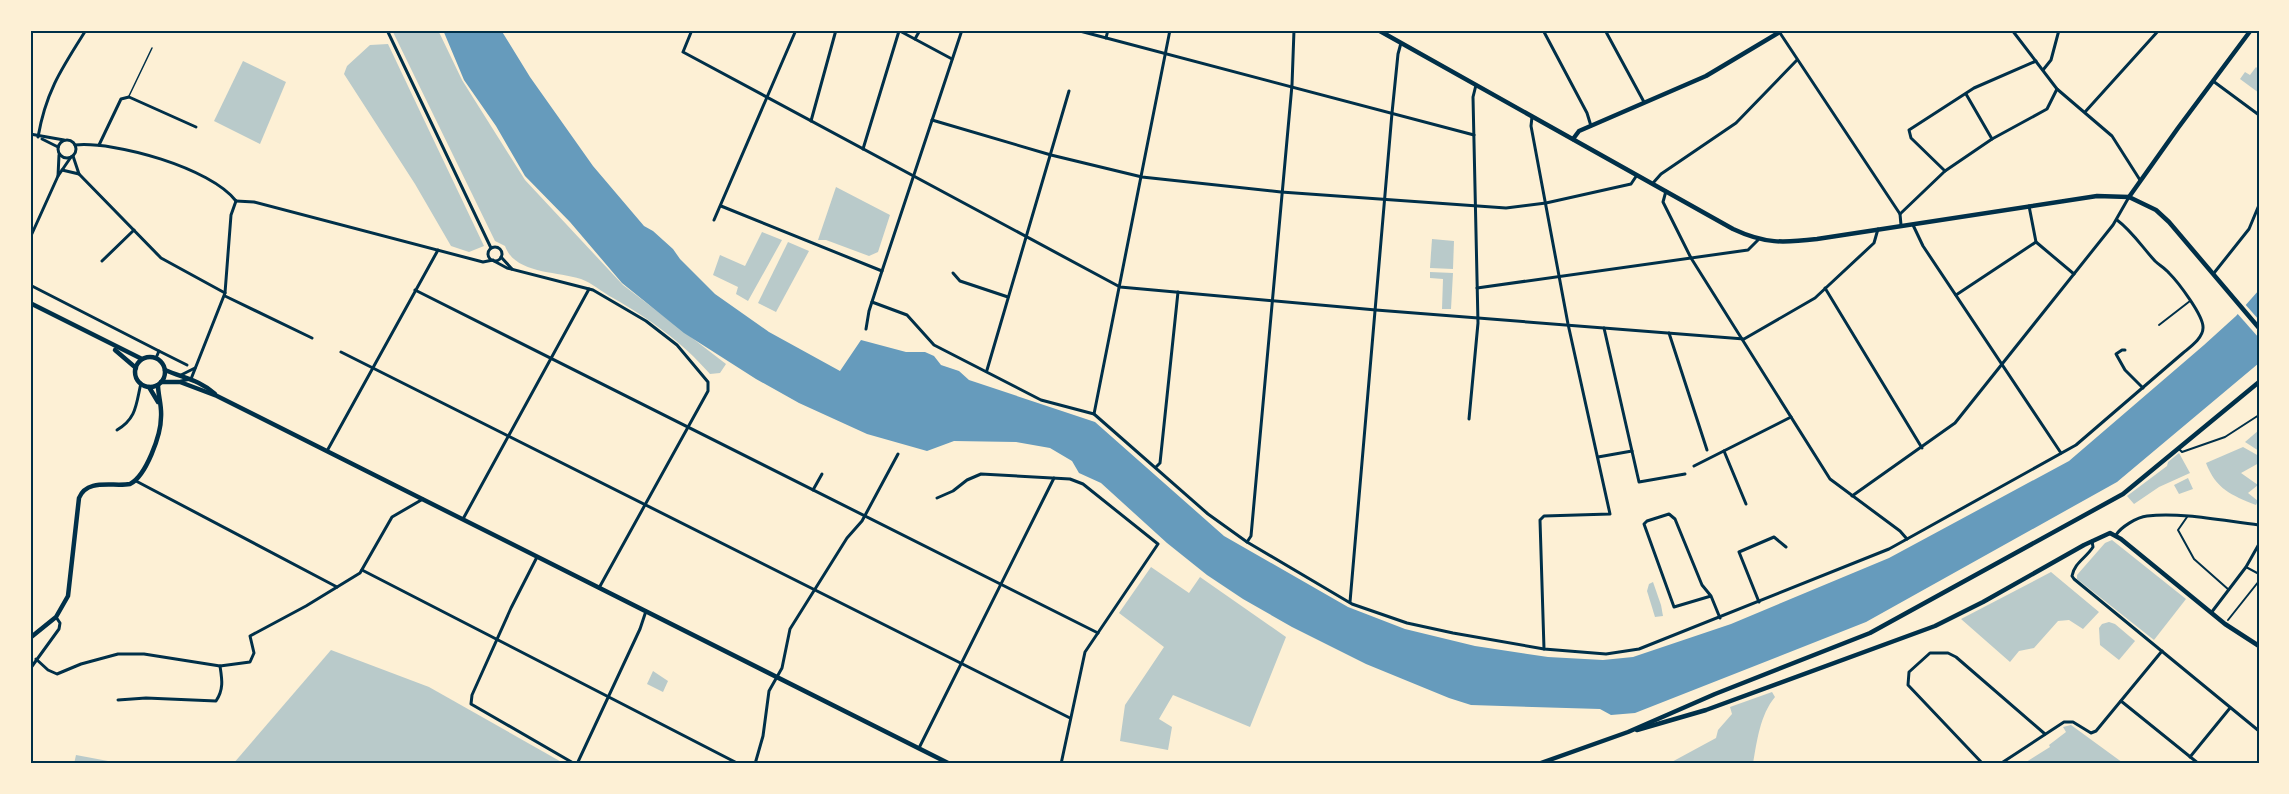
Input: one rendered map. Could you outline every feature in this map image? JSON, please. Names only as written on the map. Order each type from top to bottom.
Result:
[{"type":"main road","points":[[1378,30],[1637,176],[1733,229],[1758,240],[1791,242],[2029,206],[2112,195],[2129,197],[2150,206],[2169,222],[2259,328]]},
{"type":"main road","points":[[2129,197],[2251,30]]},
{"type":"main road","points":[[1573,139],[1579,131],[1706,76],[1778,31]]},
{"type":"main road","points":[[30,303],[142,359],[156,358],[165,370],[159,383],[160,426],[141,475],[136,481],[123,485],[90,486],[82,492],[70,586],[56,616],[30,638]]},
{"type":"main road","points":[[109,344],[136,368]]},
{"type":"main road","points":[[142,359],[136,368],[136,376],[141,383],[149,387],[160,408]]},
{"type":"main road","points":[[165,370],[191,379],[207,387],[217,396]]},
{"type":"main road","points":[[149,387],[172,382],[186,384],[217,396],[950,764]]},
{"type":"main road","points":[[1628,732],[1705,698],[1870,633],[2112,501],[2130,489],[2259,382]]},
{"type":"main road","points":[[1538,764],[1628,732],[1706,710],[1935,626],[2110,533],[2116,535],[2211,613],[2259,646]]},
{"type":"main road","points":[[1705,698],[1707,703],[1716,706]]},
{"type":"main road","points":[[1693,703],[1696,709],[1706,710]]},
{"type":"street","points":[[38,137],[42,114],[53,84],[86,30]]},
{"type":"street","points":[[387,30],[491,248]]},
{"type":"street","points":[[692,30],[683,52],[1120,287],[1376,310],[1743,338],[1815,298],[1874,243],[1878,229]]},
{"type":"street","points":[[714,220],[796,30]]},
{"type":"street","points":[[811,121],[836,30]]},
{"type":"street","points":[[863,149],[898,30],[952,59]]},
{"type":"street","points":[[915,39],[920,30]]},
{"type":"street","points":[[866,328],[872,302],[962,30]]},
{"type":"street","points":[[1076,30],[1474,135]]},
{"type":"street","points":[[1106,38],[1108,30]]},
{"type":"street","points":[[1094,414],[1170,30]]},
{"type":"street","points":[[1247,542],[1251,536],[1292,86],[1294,30]]},
{"type":"street","points":[[1543,30],[1592,126]]},
{"type":"street","points":[[1605,30],[1644,104]]},
{"type":"street","points":[[1711,30],[1726,30]]},
{"type":"street","points":[[2012,30],[2056,89],[2112,136],[2140,180]]},
{"type":"street","points":[[2043,70],[2051,60],[2059,30]]},
{"type":"street","points":[[2085,112],[2159,30]]},
{"type":"street","points":[[1778,31],[1900,214],[1901,225]]},
{"type":"street","points":[[1350,602],[1392,113],[1401,43]]},
{"type":"street","points":[[1653,184],[1661,174],[1736,123],[1797,60]]},
{"type":"street","points":[[1945,171],[1911,138],[1909,130],[1966,94],[2036,61]]},
{"type":"street","points":[[2213,81],[2259,115]]},
{"type":"street","points":[[1468,418],[1478,318],[1473,97],[1476,85]]},
{"type":"street","points":[[1900,214],[1945,171],[1992,139],[2047,109],[2056,89]]},
{"type":"street","points":[[987,370],[1070,92]]},
{"type":"street","points":[[1966,94],[1992,139]]},
{"type":"street","points":[[99,145],[121,99],[129,97],[196,127]]},
{"type":"street","points":[[1533,117],[1531,126],[1569,325],[1610,514],[1545,516],[1540,520],[1544,649]]},
{"type":"street","points":[[932,120],[1051,155],[1142,177],[1281,192],[1476,207],[1518,208],[1631,184],[1637,176]]},
{"type":"street","points":[[30,134],[58,147]]},
{"type":"street","points":[[30,238],[58,176],[76,151],[71,141],[38,137]]},
{"type":"street","points":[[58,147],[66,140]]},
{"type":"street","points":[[75,145],[99,145],[171,161],[223,187],[236,201],[254,202],[477,261],[494,261],[501,257]]},
{"type":"street","points":[[58,147],[58,176]]},
{"type":"street","points":[[59,153],[63,157],[72,157]]},
{"type":"street","points":[[72,157],[80,174],[161,258],[224,294],[312,338]]},
{"type":"street","points":[[62,170],[80,174]]},
{"type":"street","points":[[1666,191],[1663,202],[1691,258],[1830,479],[1900,531],[1907,539]]},
{"type":"street","points":[[1852,496],[1955,423],[2117,220],[2129,197]]},
{"type":"street","points":[[172,382],[191,379],[224,294],[231,215],[236,201]]},
{"type":"street","points":[[2212,275],[2242,238],[2259,205]]},
{"type":"street","points":[[721,206],[882,271]]},
{"type":"street","points":[[2029,206],[2036,242],[2074,273]]},
{"type":"street","points":[[872,302],[907,315],[934,345],[987,370],[1041,400],[1094,414],[1208,514],[1247,542],[1350,602],[1407,623],[1453,633],[1544,649],[1606,654],[1639,649],[1889,549],[2076,445],[2198,339],[2203,330],[2203,324],[2190,301],[2168,271],[2156,262],[2125,225],[2117,220]]},
{"type":"street","points":[[1912,223],[1923,246],[2061,453]]},
{"type":"street","points":[[102,261],[134,230]]},
{"type":"street","points":[[1477,288],[1748,250],[1757,244],[1758,240]]},
{"type":"street","points":[[1956,295],[2036,242]]},
{"type":"street","points":[[477,261],[488,254],[491,248]]},
{"type":"street","points":[[491,248],[499,249],[501,257],[514,270]]},
{"type":"street","points":[[327,451],[438,250]]},
{"type":"street","points":[[488,254],[494,261],[514,270],[589,289],[646,321],[677,345],[690,358],[709,384],[708,391],[599,588]]},
{"type":"street","points":[[953,273],[960,282],[1008,297]]},
{"type":"street","points":[[30,285],[187,365]]},
{"type":"street","points":[[1825,288],[1922,448]]},
{"type":"street","points":[[463,519],[589,289]]},
{"type":"street","points":[[415,290],[1098,633]]},
{"type":"street","points":[[1156,467],[1160,463],[1178,292]]},
{"type":"street","points":[[2159,325],[2190,301]]},
{"type":"street","points":[[1604,328],[1639,482],[1685,474]]},
{"type":"street","points":[[1668,333],[1707,450]]},
{"type":"street","points":[[2125,350],[2116,354],[2125,370],[2143,388]]},
{"type":"street","points":[[156,358],[159,351]]},
{"type":"street","points":[[341,352],[1070,718]]},
{"type":"street","points":[[181,375],[196,367]]},
{"type":"street","points":[[117,430],[129,423],[134,413],[141,383]]},
{"type":"street","points":[[2179,449],[2182,452],[2211,443],[2259,415]]},
{"type":"street","points":[[1694,466],[1791,417]]},
{"type":"street","points":[[1598,457],[1632,451]]},
{"type":"street","points":[[1724,451],[1746,504]]},
{"type":"street","points":[[755,764],[763,736],[769,691],[782,668],[790,628],[847,538],[865,516],[898,454]]},
{"type":"street","points":[[813,490],[822,474]]},
{"type":"street","points":[[937,498],[981,474],[1070,479],[1083,484],[1158,544],[1085,652],[1061,764]]},
{"type":"street","points":[[919,748],[1054,478]]},
{"type":"street","points":[[136,481],[337,586]]},
{"type":"street","points":[[36,659],[48,670],[57,674],[81,664],[118,654],[144,654],[220,666],[250,662],[254,653],[249,639],[254,633],[306,606],[360,573],[392,517],[423,499]]},
{"type":"street","points":[[1711,596],[1674,607],[1644,524],[1647,521],[1669,514],[1675,519],[1702,585],[1711,596],[1720,618]]},
{"type":"street","points":[[2116,535],[2123,528],[2145,516],[2187,517],[2259,525]]},
{"type":"street","points":[[2187,517],[2178,530],[2194,559],[2229,590]]},
{"type":"street","points":[[1759,602],[1739,552],[1774,537],[1786,546]]},
{"type":"street","points":[[2092,541],[2093,547],[2076,566],[2072,576],[2259,731]]},
{"type":"street","points":[[2211,613],[2246,567],[2259,544]]},
{"type":"street","points":[[537,556],[496,639],[472,695],[471,704],[576,764],[640,629],[646,611]]},
{"type":"street","points":[[2246,567],[2259,574]]},
{"type":"street","points":[[362,570],[739,764]]},
{"type":"street","points":[[2228,620],[2259,580]]},
{"type":"street","points":[[30,669],[59,629],[60,623],[56,616]]},
{"type":"street","points":[[2000,764],[2059,724],[2068,721],[2093,733],[2162,651]]},
{"type":"street","points":[[1983,764],[1908,685],[1909,672],[1930,653],[1948,653],[1956,657],[2045,734]]},
{"type":"street","points":[[118,700],[197,698],[216,701],[221,693],[220,666]]},
{"type":"street","points":[[2120,701],[2199,764]]},
{"type":"street","points":[[2190,757],[2230,708]]},
{"type":"lane","points":[[129,97],[152,48]]},
{"type":"shaded area","points":[[392,30],[438,30],[462,80],[525,180],[623,285],[726,364],[720,373],[710,374],[688,351],[665,332],[589,283],[571,276],[527,267],[510,255],[505,246],[495,241]]},
{"type":"shaded area","points":[[388,44],[484,246],[469,252],[451,246],[415,184],[344,74],[347,66],[370,45]]},
{"type":"shaded area","points":[[243,61],[286,82],[260,144],[214,121]]},
{"type":"shaded area","points":[[2256,67],[2259,70],[2259,93],[2240,79],[2245,72],[2250,75]]},
{"type":"shaded area","points":[[836,187],[890,215],[878,252],[869,256],[826,240],[818,240]]},
{"type":"shaded area","points":[[762,232],[782,240],[748,301],[736,294],[738,287],[713,275],[720,255],[745,266]]},
{"type":"shaded area","points":[[1432,239],[1454,241],[1453,269],[1430,268]]},
{"type":"shaded area","points":[[788,242],[809,251],[776,312],[758,303]]},
{"type":"shaded area","points":[[1430,272],[1453,273],[1451,309],[1442,309],[1443,279],[1430,278]]},
{"type":"shaded area","points":[[2259,430],[2259,451],[2245,442]]},
{"type":"shaded area","points":[[2243,447],[2259,456],[2259,463],[2241,473],[2258,485],[2248,493],[2258,501],[2256,505],[2225,490],[2210,472],[2206,463]]},
{"type":"shaded area","points":[[2179,453],[2190,473],[2159,487],[2134,504],[2127,496],[2167,466],[2168,462]]},
{"type":"shaded area","points":[[2188,478],[2193,489],[2179,494],[2174,485]]},
{"type":"shaded area","points":[[2112,540],[2186,599],[2154,640],[2077,579],[2077,575],[2105,543]]},
{"type":"shaded area","points":[[1151,567],[1189,593],[1200,577],[1286,637],[1250,727],[1173,695],[1159,719],[1172,727],[1168,750],[1120,741],[1125,705],[1164,647],[1119,613]]},
{"type":"shaded area","points":[[2051,572],[2099,612],[2083,629],[2069,620],[2058,621],[2034,648],[2019,651],[2010,662],[1961,619]]},
{"type":"shaded area","points":[[1653,582],[1663,616],[1655,617],[1647,591],[1649,584]]},
{"type":"shaded area","points":[[2109,622],[2115,624],[2135,641],[2119,660],[2100,645],[2099,628],[2102,624]]},
{"type":"shaded area","points":[[331,650],[429,687],[565,764],[233,764]]},
{"type":"shaded area","points":[[653,671],[668,681],[663,692],[647,684]]},
{"type":"shaded area","points":[[1772,692],[1775,697],[1763,720],[1753,764],[1668,764],[1716,738],[1718,730],[1732,714],[1730,707]]},
{"type":"shaded area","points":[[2071,725],[2125,764],[2023,764],[2050,747],[2049,745],[2066,732],[2063,727]]},
{"type":"shaded area","points":[[76,755],[124,764],[74,764]]},
{"type":"water","points":[[443,30],[501,30],[530,77],[593,166],[644,226],[673,249],[715,294],[769,332],[840,371],[861,340],[906,352],[925,352],[934,356],[941,365],[959,371],[969,380],[1095,422],[1224,536],[1348,607],[1405,629],[1475,646],[1548,657],[1603,660],[1633,657],[1731,624],[1889,558],[2069,461],[2204,345],[2236,316],[2259,290],[2259,363],[2117,482],[1866,622],[1635,713],[1611,715],[1600,709],[1471,705],[1366,664],[1292,627],[1243,599],[1207,575],[1167,543],[1101,483],[1079,473],[1072,461],[1050,448],[1016,442],[954,441],[927,451],[867,434],[799,403],[756,379],[684,333],[622,283],[570,222],[525,176],[496,126],[464,80]]},
{"type":"pier","points":[[2244,303],[2259,320],[2259,338],[2236,312]]}]
